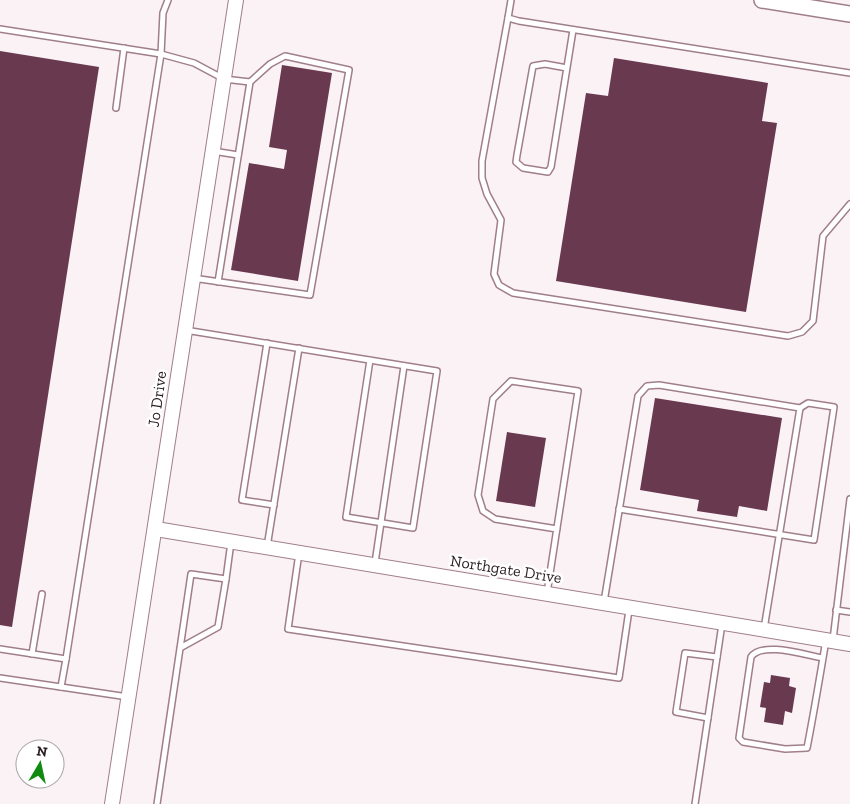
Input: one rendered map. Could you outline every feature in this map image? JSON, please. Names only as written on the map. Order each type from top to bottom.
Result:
[{"type":"main road","points":[[762,0],[787,2],[850,14]]},
{"type":"street","name":"Jo Drive","points":[[112,804],[156,529],[236,0]]},
{"type":"street","name":"Northgate Drive","points":[[156,529],[850,644]]},
{"type":"lane","points":[[62,687],[161,54],[163,13],[168,0]]},
{"type":"lane","points":[[511,0],[482,161],[482,178],[487,194],[502,220],[494,274],[500,285],[513,293],[788,336],[802,332],[813,321],[823,236],[850,204]]},
{"type":"lane","points":[[508,18],[573,30],[850,73]]},
{"type":"lane","points":[[0,29],[161,54],[194,63],[224,79],[250,82]]},
{"type":"lane","points":[[567,68],[538,64],[533,66],[516,162],[522,168],[548,172],[551,167],[567,68],[573,30]]},
{"type":"lane","points":[[116,108],[124,48]]},
{"type":"lane","points":[[193,278],[218,282],[310,295],[348,70],[285,56],[270,64],[250,82],[218,282]]},
{"type":"lane","points":[[213,151],[238,155]]},
{"type":"lane","points":[[185,330],[267,342],[437,371],[413,528],[346,517],[370,360]]},
{"type":"lane","points":[[267,342],[242,500],[274,505]]},
{"type":"lane","points":[[267,547],[299,348]]},
{"type":"lane","points":[[374,565],[404,366]]},
{"type":"lane","points":[[547,594],[557,529],[578,391],[511,381],[493,399],[478,495],[483,511],[495,519],[557,529]]},
{"type":"lane","points":[[604,603],[619,509],[638,396],[647,386],[660,385],[800,408],[808,403],[834,407],[814,540],[619,509]]},
{"type":"lane","points":[[764,629],[800,408]]},
{"type":"lane","points":[[823,658],[765,648],[755,651],[750,656],[739,738],[743,742],[785,749],[807,748],[823,658],[836,610],[850,499]]},
{"type":"lane","points":[[180,648],[218,627],[231,541]]},
{"type":"lane","points":[[299,552],[288,629],[620,678],[630,607]]},
{"type":"lane","points":[[157,804],[191,574],[226,579]]},
{"type":"lane","points":[[32,654],[42,594]]},
{"type":"lane","points":[[836,610],[850,612]]},
{"type":"lane","points":[[695,804],[723,622]]},
{"type":"lane","points":[[0,649],[66,659]]},
{"type":"lane","points":[[708,718],[676,712],[685,653],[717,657]]},
{"type":"lane","points":[[0,678],[129,697]]},
{"type":"building","points":[[0,51],[99,67],[12,627],[0,625]]},
{"type":"building","points":[[614,58],[768,83],[762,121],[777,123],[746,312],[556,281],[586,93],[608,96]]},
{"type":"building","points":[[282,65],[332,73],[298,281],[231,270],[249,163],[284,169],[287,150],[269,147]]},
{"type":"building","points":[[655,398],[782,418],[767,511],[739,506],[737,517],[697,511],[699,500],[640,490]]},
{"type":"building","points":[[507,432],[546,438],[535,507],[496,501]]},
{"type":"building","points":[[771,675],[790,678],[789,686],[796,688],[792,713],[785,711],[783,725],[764,722],[766,708],[760,707],[764,682],[770,683]]}]
